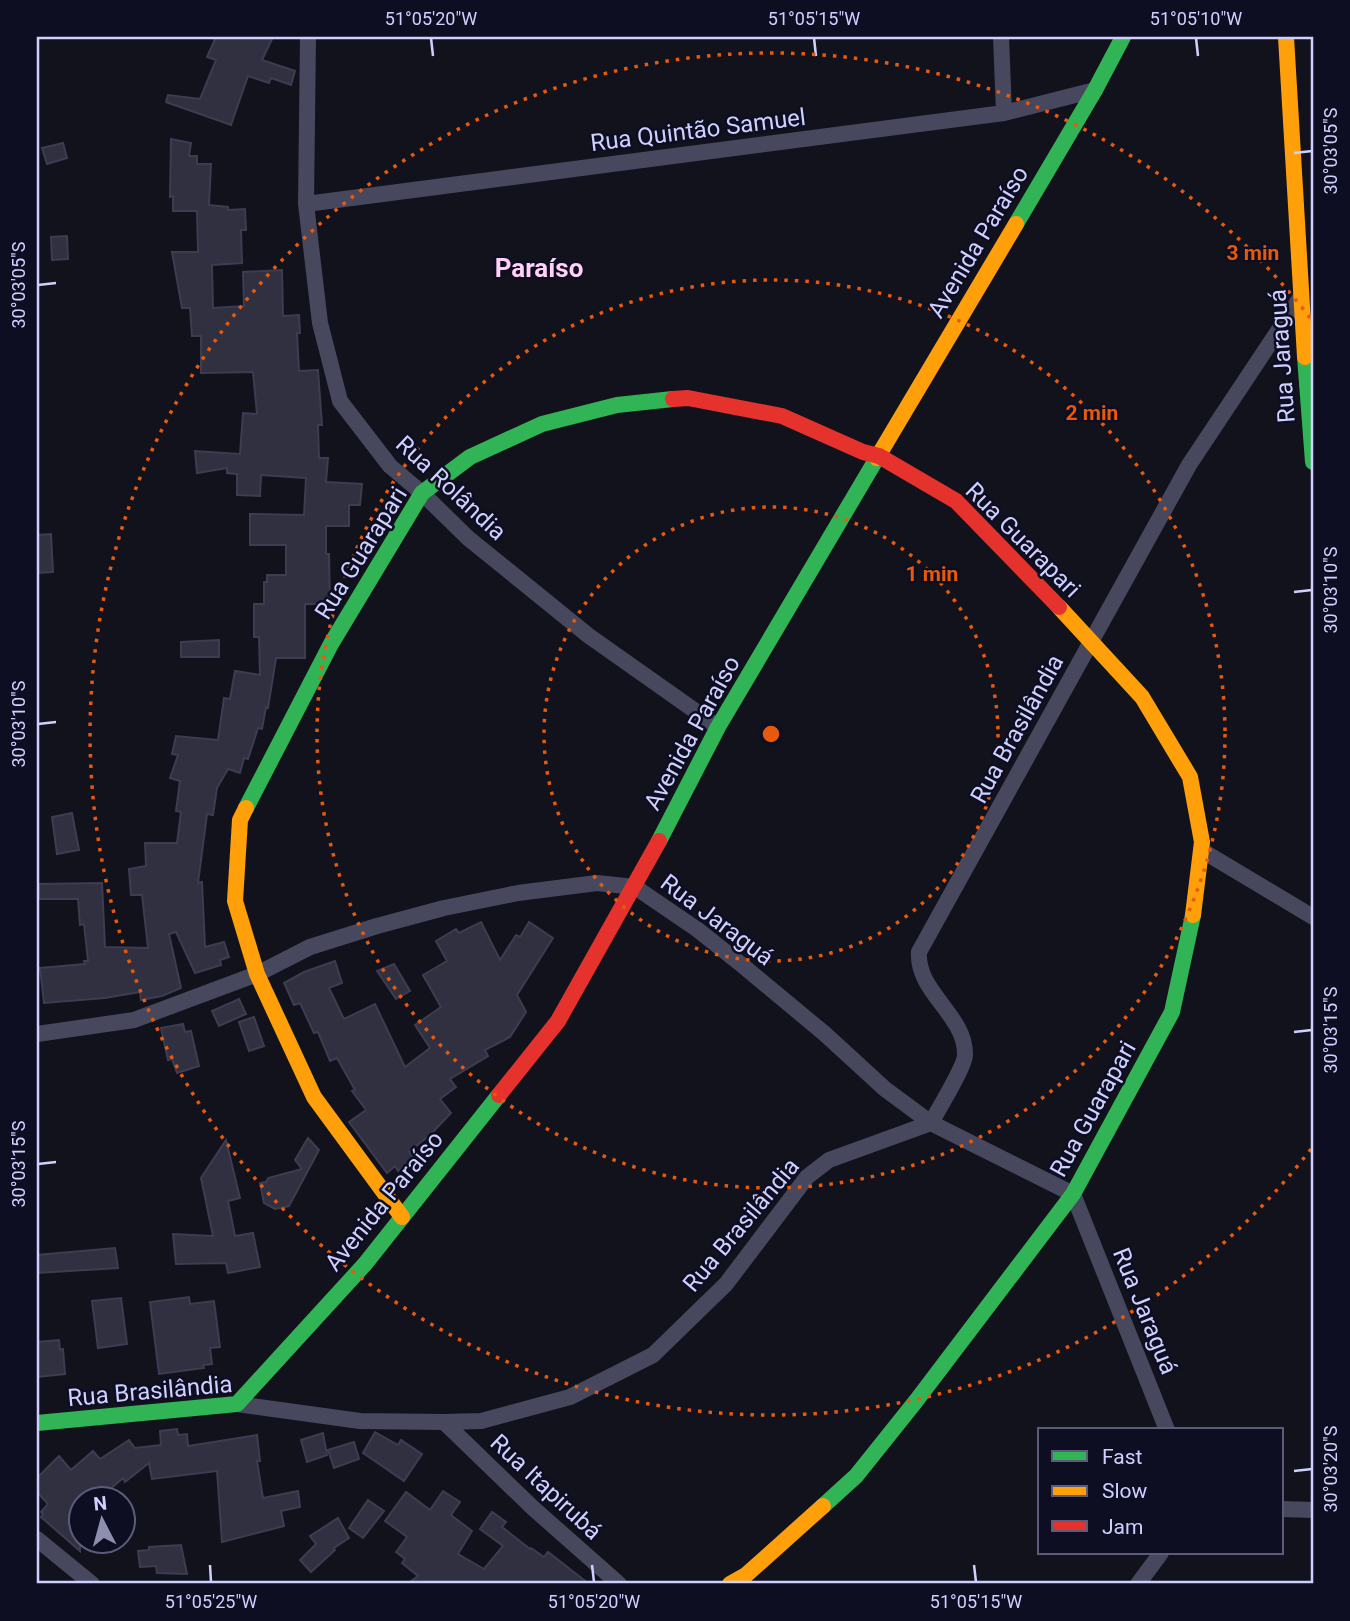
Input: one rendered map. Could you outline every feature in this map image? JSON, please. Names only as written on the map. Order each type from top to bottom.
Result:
[{"type":"street","name":"Rua Rolândia","points":[[308,37],[306,204],[320,323],[340,401],[390,466],[468,538],[589,636],[719,727]]},
{"type":"street","points":[[1001,37],[1004,113]]},
{"type":"street","name":"Avenida Paraíso","points":[[237,1405],[365,1264],[558,1021],[635,887],[719,727],[1095,90],[1123,37]]},
{"type":"street","name":"Rua Jaraguá","points":[[1286,37],[1300,298],[1313,462]]},
{"type":"street","name":"Rua Quintão Samuel","points":[[306,204],[1004,113],[1095,90]]},
{"type":"street","name":"Rua Brasilândia","points":[[37,1423],[237,1405],[360,1421],[481,1421],[570,1397],[653,1355],[726,1284],[807,1177],[830,1160],[931,1123],[965,1057],[963,1038],[925,978],[918,964],[919,952],[1189,465],[1300,298]]},
{"type":"street","name":"Rua Guarapari","points":[[402,1217],[314,1097],[257,974],[235,901],[240,820],[331,645],[422,493],[470,457],[542,424],[617,405],[688,398],[782,416],[863,452],[879,456],[956,501],[1142,698],[1190,777],[1202,842],[1190,935],[1172,1012],[1073,1194],[856,1476],[746,1575],[730,1584]]},
{"type":"street","points":[[1201,850],[1313,917]]},
{"type":"street","name":"Rua Jaraguá","points":[[37,1034],[134,1020],[257,974],[310,947],[444,908],[519,893],[597,883],[635,887],[698,930],[825,1034],[885,1089],[931,1123],[1073,1194],[1166,1428]]},
{"type":"street","name":"Rua Itapirubá","points":[[444,1422],[533,1508],[619,1584]]},
{"type":"street","points":[[1284,1509],[1313,1510]]},
{"type":"street","points":[[37,1539],[92,1584]]},
{"type":"street","points":[[1139,1584],[1160,1554]]},
{"type":"building","points":[[216,37],[273,37],[262,60],[295,71],[291,85],[271,78],[269,83],[248,76],[231,125],[166,102],[168,95],[200,99],[216,60],[207,57]]},
{"type":"building","points":[[171,139],[191,143],[189,156],[197,156],[197,164],[211,164],[209,205],[228,207],[228,210],[245,209],[246,230],[241,230],[242,263],[212,265],[213,308],[244,306],[243,272],[282,270],[283,316],[299,315],[299,371],[318,370],[322,425],[318,425],[319,458],[328,458],[326,482],[362,484],[360,505],[349,505],[349,526],[326,526],[330,604],[305,604],[305,658],[276,658],[262,729],[258,728],[248,759],[244,758],[240,773],[228,769],[217,788],[213,815],[207,814],[198,883],[202,882],[205,947],[224,942],[229,957],[220,960],[221,965],[195,973],[176,932],[169,934],[181,988],[162,996],[141,1000],[140,992],[44,1003],[40,968],[85,964],[84,961],[88,961],[84,924],[80,925],[78,899],[39,899],[39,884],[102,883],[105,947],[148,948],[142,895],[131,895],[129,869],[146,866],[145,843],[177,843],[181,812],[176,811],[180,781],[170,778],[178,755],[172,754],[176,736],[218,740],[224,698],[230,699],[235,671],[260,675],[259,637],[254,637],[254,604],[264,604],[264,582],[267,582],[267,575],[286,575],[286,545],[250,545],[250,514],[304,515],[306,478],[261,475],[260,496],[237,495],[237,474],[227,473],[227,468],[197,473],[195,451],[240,454],[243,413],[257,414],[253,372],[201,373],[201,336],[192,336],[190,308],[182,308],[172,252],[198,252],[197,211],[173,211],[173,196],[170,197]]},
{"type":"building","points":[[63,143],[67,158],[47,164],[42,148]]},
{"type":"building","points":[[67,236],[68,259],[52,260],[51,237]]},
{"type":"building","points":[[51,534],[53,572],[37,573],[37,535]]},
{"type":"building","points":[[219,640],[219,657],[181,657],[181,642]]},
{"type":"building","points":[[72,813],[79,850],[57,854],[52,817]]},
{"type":"building","points":[[481,922],[500,960],[516,935],[520,937],[529,922],[553,938],[517,995],[526,1012],[510,1037],[485,1050],[488,1056],[450,1079],[456,1087],[440,1099],[451,1113],[409,1152],[414,1158],[398,1171],[395,1166],[387,1173],[349,1122],[366,1110],[352,1091],[355,1090],[337,1058],[330,1061],[318,1032],[314,1033],[300,1003],[294,1005],[284,983],[304,972],[335,961],[342,983],[329,988],[344,1019],[375,1004],[405,1067],[430,1048],[415,1025],[441,1007],[423,975],[447,961],[436,941],[456,929],[459,933]]},
{"type":"building","points":[[394,964],[410,991],[396,999],[377,971]]},
{"type":"building","points":[[239,999],[246,1014],[219,1026],[212,1011]]},
{"type":"building","points":[[254,1017],[264,1046],[249,1051],[239,1022]]},
{"type":"building","points":[[183,1024],[185,1032],[191,1031],[199,1066],[177,1073],[172,1059],[168,1060],[161,1028]]},
{"type":"building","points":[[308,1138],[319,1150],[289,1206],[275,1209],[264,1203],[260,1183],[266,1182],[268,1178],[302,1169],[295,1160]]},
{"type":"building","points":[[226,1140],[240,1198],[228,1201],[235,1236],[253,1233],[260,1267],[228,1273],[226,1263],[176,1264],[173,1234],[213,1236],[201,1178]]},
{"type":"building","points":[[115,1248],[118,1268],[37,1273],[37,1255]]},
{"type":"building","points":[[189,1297],[190,1304],[214,1301],[220,1347],[210,1348],[212,1364],[203,1365],[204,1368],[159,1374],[150,1302]]},
{"type":"building","points":[[121,1298],[127,1344],[98,1348],[92,1301]]},
{"type":"building","points":[[59,1340],[60,1350],[63,1349],[65,1374],[37,1377],[37,1342]]},
{"type":"building","points":[[177,1429],[178,1435],[187,1434],[188,1446],[257,1435],[260,1461],[257,1461],[263,1498],[298,1491],[300,1507],[281,1511],[284,1526],[222,1542],[217,1471],[152,1479],[149,1463],[125,1482],[123,1478],[116,1484],[66,1484],[66,1539],[41,1517],[41,1512],[48,1504],[37,1492],[37,1478],[59,1456],[71,1470],[93,1451],[100,1459],[129,1440],[135,1448],[161,1445],[160,1431]]},
{"type":"building","points":[[375,1432],[398,1445],[401,1440],[422,1454],[404,1481],[363,1453]]},
{"type":"building","points":[[323,1433],[327,1455],[307,1462],[301,1440]]},
{"type":"building","points":[[354,1442],[359,1459],[334,1468],[328,1450]]},
{"type":"building","points":[[443,1491],[460,1502],[451,1515],[472,1531],[458,1554],[484,1569],[503,1546],[480,1529],[492,1512],[506,1522],[502,1527],[530,1549],[544,1557],[548,1552],[589,1584],[407,1584],[418,1576],[402,1563],[405,1559],[396,1552],[407,1537],[385,1521],[406,1492],[430,1510]]},
{"type":"building","points":[[368,1500],[384,1511],[363,1538],[349,1528]]},
{"type":"building","points":[[338,1518],[349,1538],[334,1548],[335,1550],[311,1572],[300,1560],[316,1544],[310,1536]]},
{"type":"building","points":[[181,1545],[187,1574],[157,1573],[156,1566],[140,1567],[138,1551],[149,1550],[149,1547]]},
{"type":"traffic: fast","points":[[1016,224],[1123,37]]},
{"type":"traffic: fast","points":[[1305,357],[1313,462]]},
{"type":"traffic: fast","points":[[246,808],[331,644],[422,493],[470,457],[542,424],[617,405],[673,399]]},
{"type":"traffic: fast","points":[[659,841],[718,727],[877,458]]},
{"type":"traffic: fast","points":[[823,1506],[856,1476],[1073,1194],[1172,1012],[1193,915]]},
{"type":"traffic: fast","points":[[37,1423],[237,1404],[365,1264],[499,1095]]},
{"type":"traffic: slow","points":[[1286,37],[1305,357]]},
{"type":"traffic: slow","points":[[877,458],[1016,224]]},
{"type":"traffic: slow","points":[[1059,607],[1142,697],[1190,777],[1202,842],[1193,915]]},
{"type":"traffic: slow","points":[[246,808],[240,820],[235,901],[257,974],[314,1097],[402,1217]]},
{"type":"traffic: slow","points":[[730,1584],[746,1575],[823,1506]]},
{"type":"traffic: jam","points":[[673,399],[688,398],[782,416],[863,452],[879,456],[956,501],[1059,607]]},
{"type":"traffic: jam","points":[[499,1095],[558,1021],[659,841]]},
{"type":"district","name":"Paraíso","points":[[539,268]]}]
